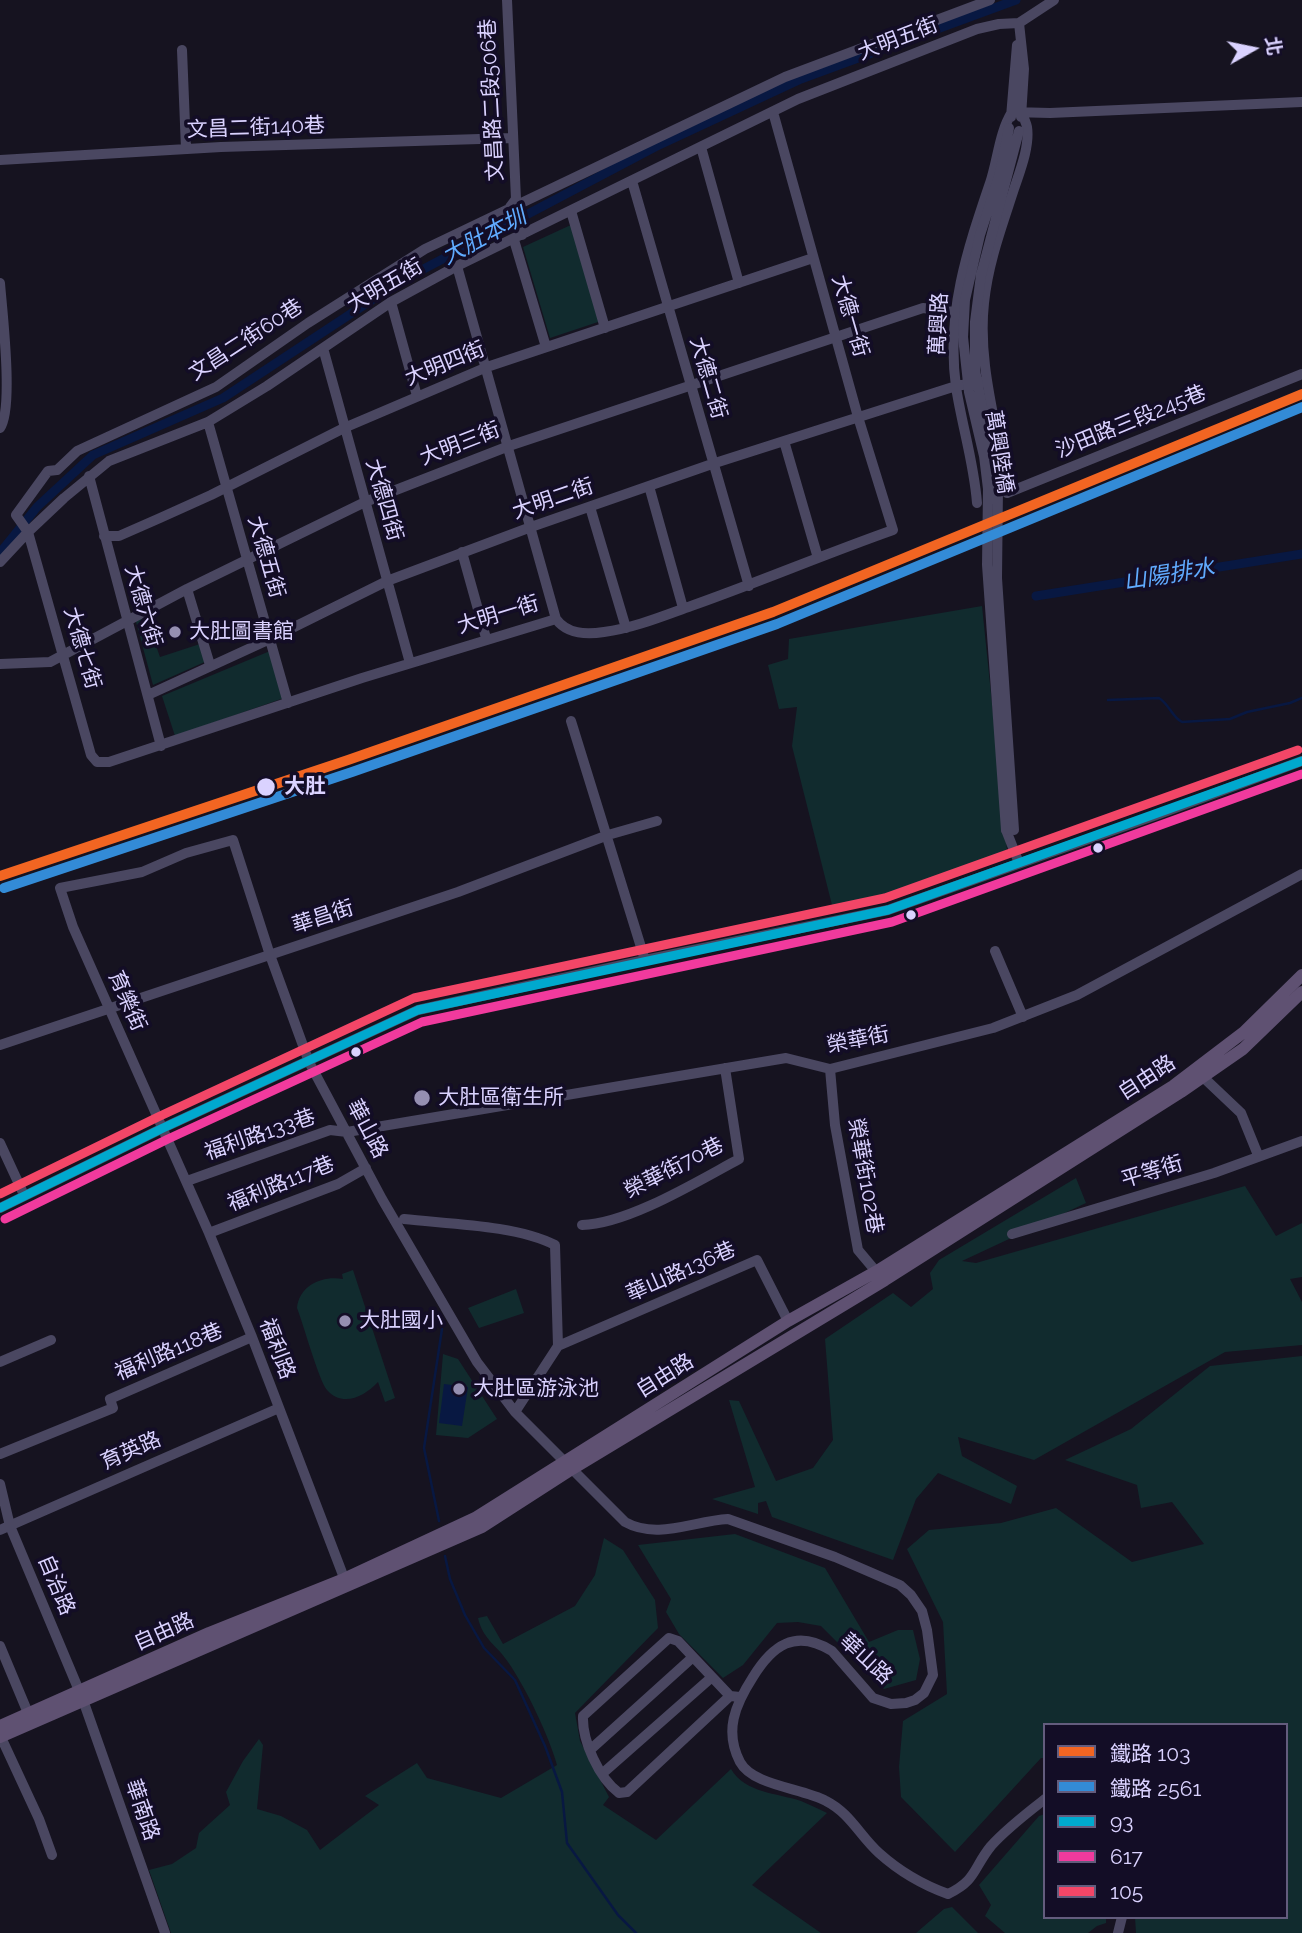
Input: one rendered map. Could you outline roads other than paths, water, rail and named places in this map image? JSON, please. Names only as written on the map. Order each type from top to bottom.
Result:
[{"type":"main road","name":"自由路","points":[[569,1465],[788,1321],[880,1276],[1173,1086],[1244,1032],[1301,977]]},
{"type":"main road","name":"自由路","points":[[0,1736],[209,1633],[346,1583],[475,1518],[569,1465],[1202,1077],[1244,1049],[1302,992]]},
{"type":"main road","name":"自由路","points":[[0,1726],[28,1713],[81,1696]]},
{"type":"street","name":"文昌路二段506巷","points":[[507,0],[516,199],[510,208],[545,347]]},
{"type":"street","name":"文昌二街60巷","points":[[16,515],[48,471],[57,470],[77,451],[216,387],[308,323],[425,249],[785,77],[990,0]]},
{"type":"street","points":[[1019,23],[1054,0]]},
{"type":"street","name":"萬興路","points":[[1014,129],[1017,112],[1019,23]]},
{"type":"street","name":"大明五街","points":[[0,562],[28,532],[109,461],[208,422],[267,386],[391,302],[457,267],[798,99],[977,29],[1019,23]]},
{"type":"street","points":[[182,50],[186,149]]},
{"type":"street","points":[[1017,112],[1050,113],[1302,102]]},
{"type":"street","name":"大德一街","points":[[773,112],[892,530]]},
{"type":"street","name":"萬興路","points":[[977,503],[972,463],[956,386],[954,312],[974,229],[993,176],[1005,123],[1017,112]]},
{"type":"street","name":"萬興路","points":[[1002,458],[986,381],[982,331],[990,264],[1023,158],[1027,128],[1017,112]]},
{"type":"street","name":"萬興陸橋","points":[[1014,129],[981,275],[975,321],[975,370],[998,488],[997,578],[1010,830],[1019,863]]},
{"type":"street","name":"文昌二街140巷","points":[[0,160],[186,149],[512,138]]},
{"type":"street","points":[[701,147],[739,282]]},
{"type":"street","name":"大德二街","points":[[632,181],[749,586]]},
{"type":"street","points":[[571,211],[604,328]]},
{"type":"street","name":"大明四街","points":[[104,536],[119,536],[344,428],[487,367],[813,258]]},
{"type":"street","points":[[457,267],[556,618]]},
{"type":"street","points":[[0,283],[6,401],[4,423],[0,428]]},
{"type":"street","points":[[391,302],[417,396]]},
{"type":"street","name":"大明三街","points":[[0,664],[50,662],[187,589],[365,502],[509,446],[923,309],[954,312]]},
{"type":"street","name":"大德四街","points":[[323,348],[410,663]]},
{"type":"street","name":"沙田路三段245巷","points":[[1002,458],[1007,493],[1302,374]]},
{"type":"street","name":"大明二街","points":[[148,695],[387,581],[463,552],[712,464],[956,386],[986,381]]},
{"type":"street","name":"大德五街","points":[[208,422],[288,703]]},
{"type":"street","points":[[784,441],[818,558]]},
{"type":"street","points":[[972,463],[1002,458]]},
{"type":"street","name":"大德六街","points":[[89,476],[161,746]]},
{"type":"street","points":[[649,486],[683,608]]},
{"type":"street","points":[[590,507],[626,628]]},
{"type":"street","name":"大德七街","points":[[16,515],[28,532],[91,755],[97,762],[110,762]]},
{"type":"street","name":"大明一街","points":[[110,762],[486,638],[556,618],[563,628],[569,631],[601,633],[626,628],[749,586],[892,530]]},
{"type":"street","points":[[463,552],[486,638]]},
{"type":"street","points":[[187,589],[210,665]]},
{"type":"street","points":[[570,721],[608,835],[645,960]]},
{"type":"street","points":[[0,1208],[163,1128],[418,1010],[888,910],[1302,761]]},
{"type":"street","name":"華昌街","points":[[0,1045],[458,892],[608,835],[657,821]]},
{"type":"street","name":"華山路","points":[[60,888],[142,872],[186,853],[233,840],[270,955],[309,1062],[477,1362],[515,1412],[625,1522],[637,1529],[653,1531],[710,1520],[728,1520],[835,1557],[901,1585],[911,1594],[922,1611],[934,1670],[924,1693],[915,1700],[891,1704],[873,1698],[832,1651],[824,1646],[805,1642],[776,1647],[765,1657],[735,1697],[732,1742],[741,1764],[749,1773],[816,1795],[836,1806],[886,1859],[903,1872],[948,1894],[963,1887],[973,1877],[991,1846],[1043,1800]]},
{"type":"street","name":"榮華街","points":[[346,1132],[786,1058],[830,1069],[993,1028],[1077,995],[1302,874]]},
{"type":"street","name":"育樂街","points":[[60,888],[73,927],[163,1128]]},
{"type":"street","points":[[995,951],[1023,1017]]},
{"type":"street","name":"榮華街70巷","points":[[582,1225],[593,1225],[631,1212],[739,1159],[725,1068]]},
{"type":"street","name":"榮華街102巷","points":[[830,1069],[835,1125],[858,1250],[880,1276]]},
{"type":"street","points":[[1202,1077],[1241,1113],[1258,1155]]},
{"type":"street","name":"福利路","points":[[163,1128],[252,1337],[346,1583]]},
{"type":"street","name":"福利路133巷","points":[[187,1181],[330,1130],[346,1132]]},
{"type":"street","name":"平等街","points":[[1012,1234],[1214,1173],[1302,1141]]},
{"type":"street","points":[[0,1143],[24,1195]]},
{"type":"street","name":"福利路117巷","points":[[209,1233],[338,1184],[366,1168]]},
{"type":"street","points":[[404,1219],[514,1232],[540,1237],[555,1245],[558,1346],[515,1412]]},
{"type":"street","name":"華山路136巷","points":[[558,1346],[757,1260],[788,1321]]},
{"type":"street","name":"福利路118巷","points":[[0,1454],[113,1408],[110,1399],[252,1337]]},
{"type":"street","points":[[0,1362],[51,1340]]},
{"type":"street","name":"育英路","points":[[5,1528],[279,1408]]},
{"type":"street","name":"自治路","points":[[0,1484],[5,1528],[81,1696]]},
{"type":"street","points":[[669,1639],[678,1641],[712,1678],[735,1697],[626,1792],[619,1793],[615,1790],[603,1773],[590,1750],[583,1729],[583,1716],[669,1639]]},
{"type":"street","points":[[0,1646],[28,1713]]},
{"type":"street","points":[[590,1750],[693,1657]]},
{"type":"street","points":[[603,1773],[712,1678]]},
{"type":"street","name":"華南路","points":[[81,1696],[165,1933]]},
{"type":"street","points":[[0,1736],[39,1819],[52,1855]]},
{"type":"water","points":[[444,1384],[468,1387],[462,1426],[439,1423]]},
{"type":"waterway","name":"大肚本圳","points":[[0,553],[37,507],[93,455],[223,398],[399,282],[655,147],[801,79],[1016,0]]},
{"type":"waterway","name":"山陽排水","points":[[1036,596],[1302,554]]},
{"type":"waterway","points":[[1108,700],[1159,698],[1182,722],[1230,719],[1302,698]]},
{"type":"waterway","points":[[439,1521],[424,1448],[442,1329]]},
{"type":"waterway","points":[[445,1556],[450,1579],[465,1615],[484,1648],[515,1680],[545,1746],[562,1792],[567,1843],[618,1915],[636,1933]]},
{"type":"rail line","name":"103","points":[[0,876],[348,760],[773,612],[1302,394]]},
{"type":"rail line","name":"2561","points":[[4,888],[352,772],[777,624],[1302,407]]},
{"type":"place","name":"大肚圖書館","points":[[175,632]]},
{"type":"place","name":"大肚","points":[[266,787]]},
{"type":"place","name":"大肚區衛生所","points":[[422,1098]]},
{"type":"place","name":"大肚國小","points":[[345,1321]]},
{"type":"place","name":"大肚區游泳池","points":[[459,1389]]}]
